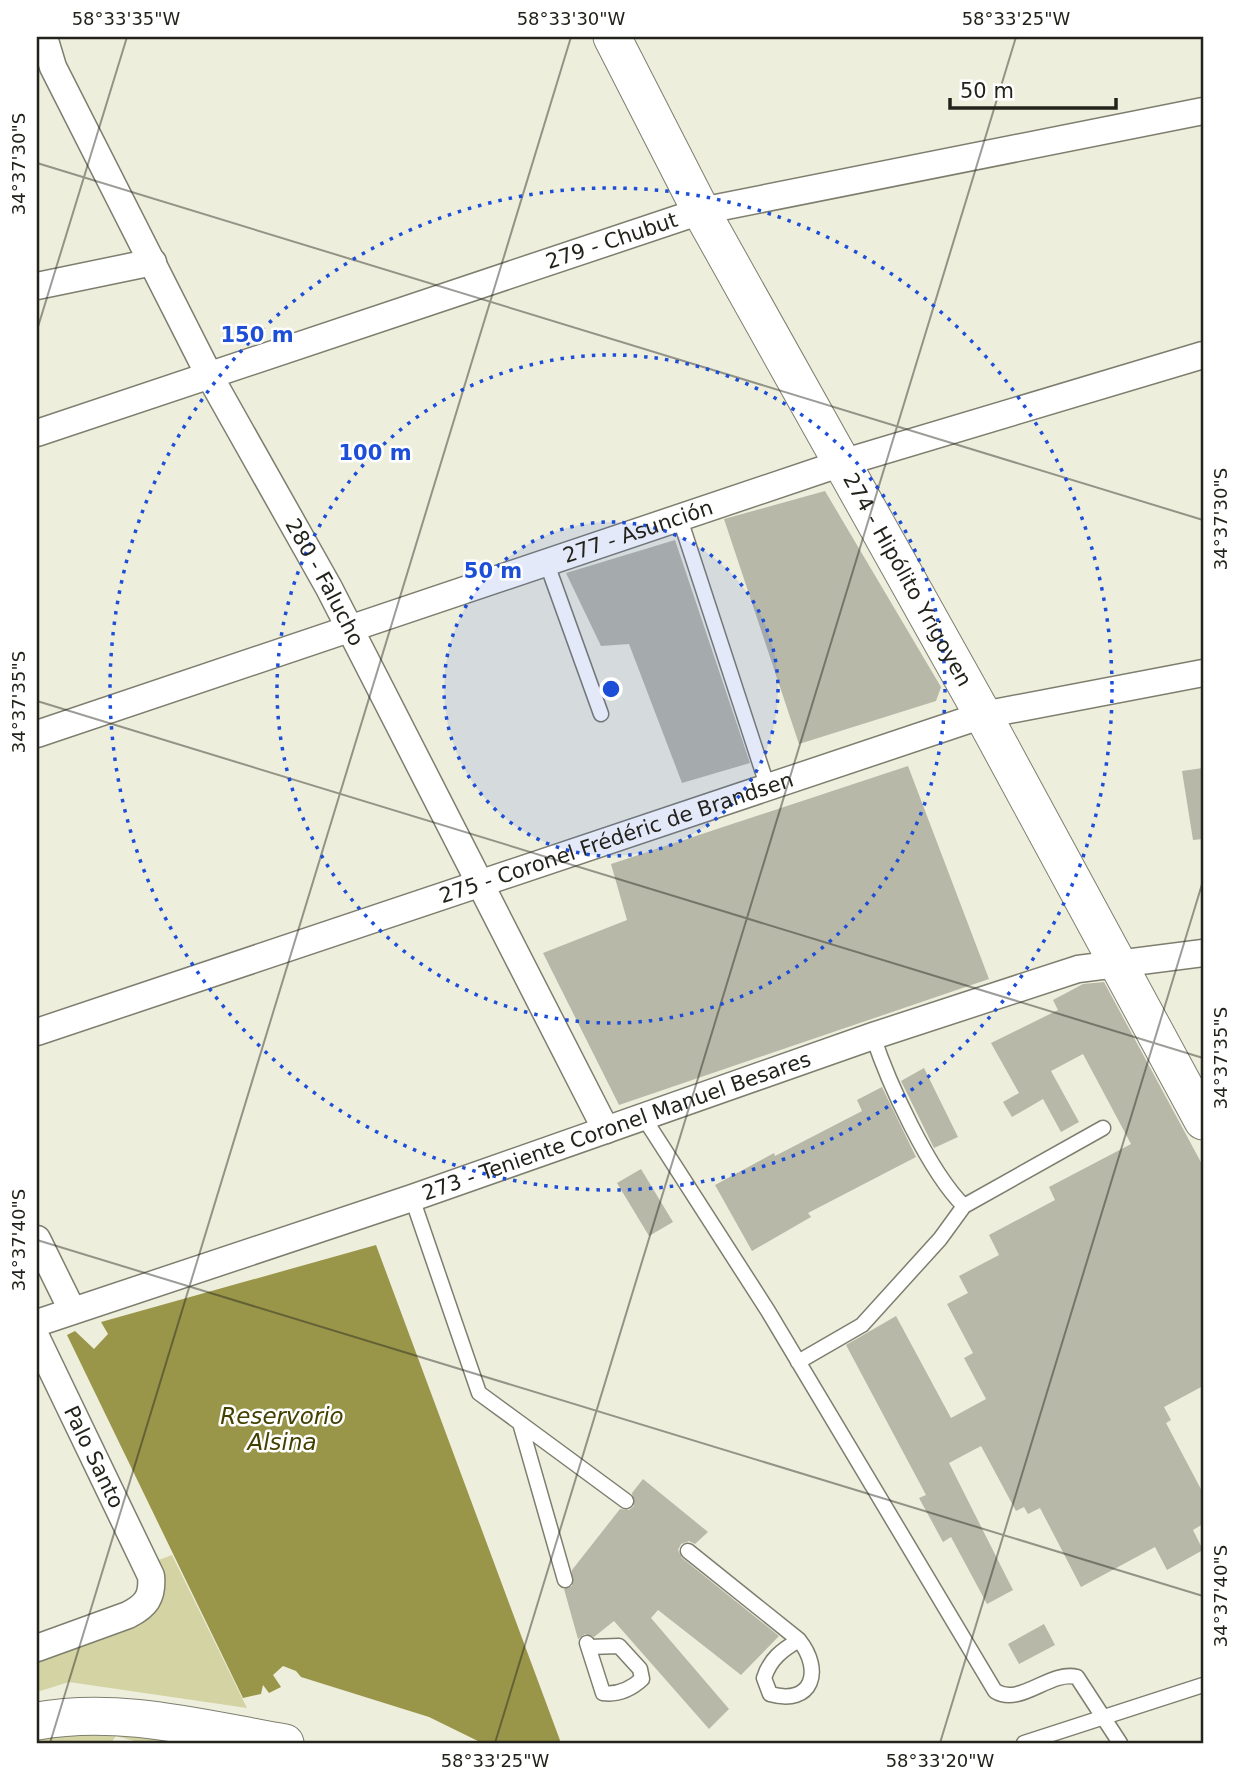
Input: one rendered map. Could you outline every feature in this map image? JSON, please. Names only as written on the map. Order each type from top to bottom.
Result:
[{"type":"street","name":"280 - Falucho","points":[[44,37],[52,67],[209,375],[328,588],[348,632],[606,1130]]},
{"type":"street","name":"274 - Hipólito Yrigoyen","points":[[612,37],[701,211],[983,715],[1203,1121]]},
{"type":"street","name":"279 - Chubut","points":[[37,433],[701,211],[1203,111]]},
{"type":"street","points":[[37,286],[152,262]]},
{"type":"street","name":"277 - Asunción","points":[[37,734],[348,632],[842,463],[1203,355]]},
{"type":"street","name":"275 - Coronel Frédéric de Brandsen","points":[[37,1032],[983,715],[1203,673]]},
{"type":"street","name":"273 - Teniente Coronel Manuel Besares","points":[[37,1323],[412,1198],[873,1036],[1078,969],[1203,953]]},
{"type":"street","points":[[37,1238],[72,1310]]},
{"type":"street","name":"Palo Santo","points":[[37,1339],[151,1576],[150,1598],[141,1608],[37,1648]]},
{"type":"street","points":[[37,1721],[76,1715],[119,1715],[285,1743]]},
{"type":"lane","points":[[680,519],[768,788]]},
{"type":"lane","points":[[547,564],[601,714]]},
{"type":"lane","points":[[873,1036],[886,1075],[944,1183],[964,1206]]},
{"type":"lane","points":[[645,1118],[798,1362],[995,1691],[1002,1696],[1012,1696],[1068,1675],[1077,1677],[1120,1743]]},
{"type":"lane","points":[[798,1362],[862,1325],[940,1239],[964,1206],[1103,1128]]},
{"type":"lane","points":[[412,1198],[479,1392],[626,1501]]},
{"type":"lane","points":[[520,1423],[565,1580]]},
{"type":"lane","points":[[688,1551],[799,1640]]},
{"type":"lane","points":[[1024,1743],[1203,1685]]},
{"type":"green space","points":[[172,1555],[247,1708],[69,1682],[37,1692],[37,1654],[130,1620],[153,1562]]},
{"type":"green space","points":[[114,1728],[223,1743],[142,1743],[116,1736],[111,1743],[37,1743],[37,1733]]},
{"type":"water","name":"Reservorio Alsina","points":[[376,1245],[561,1743],[482,1743],[429,1717],[301,1677],[296,1671],[283,1666],[273,1675],[281,1687],[269,1693],[263,1685],[261,1694],[243,1698],[67,1335],[75,1331],[94,1349],[108,1334],[101,1322]]},
{"type":"building","points":[[825,491],[941,687],[936,701],[799,744],[724,519]]},
{"type":"building","points":[[675,540],[750,763],[682,783],[629,644],[601,646],[566,573]]},
{"type":"building","points":[[908,766],[989,979],[619,1105],[543,953],[627,920],[611,864]]},
{"type":"building","points":[[1203,768],[1203,839],[1193,840],[1182,771]]},
{"type":"building","points":[[1104,982],[1203,1166],[1203,1386],[1164,1407],[1171,1420],[1166,1423],[1203,1493],[1203,1524],[1193,1530],[1203,1550],[1167,1570],[1155,1547],[1081,1587],[1040,1508],[1028,1514],[1024,1507],[1016,1511],[981,1446],[949,1463],[1013,1590],[987,1604],[951,1537],[943,1542],[919,1498],[926,1495],[846,1345],[896,1316],[951,1418],[986,1399],[964,1358],[973,1353],[947,1304],[968,1293],[959,1276],[999,1255],[989,1235],[1055,1200],[1049,1187],[1131,1144],[1083,1054],[1051,1071],[1079,1122],[1061,1132],[1043,1099],[1012,1117],[1003,1102],[1019,1093],[991,1043],[1058,1010],[1053,1000],[1083,984]]},
{"type":"building","points":[[924,1068],[958,1137],[934,1148],[901,1081]]},
{"type":"building","points":[[882,1087],[916,1157],[808,1213],[811,1217],[752,1251],[715,1185],[862,1111],[857,1100]]},
{"type":"building","points":[[641,1169],[673,1222],[649,1236],[617,1183]]},
{"type":"building","points":[[643,1479],[708,1532],[695,1544],[689,1541],[681,1544],[678,1550],[682,1558],[779,1636],[741,1675],[658,1610],[651,1618],[729,1709],[709,1729],[614,1621],[594,1637],[585,1634],[578,1639],[564,1589],[572,1586],[572,1570],[620,1509],[629,1510],[634,1506],[632,1493]]},
{"type":"building","points":[[1044,1624],[1055,1645],[1019,1664],[1008,1644]]}]
